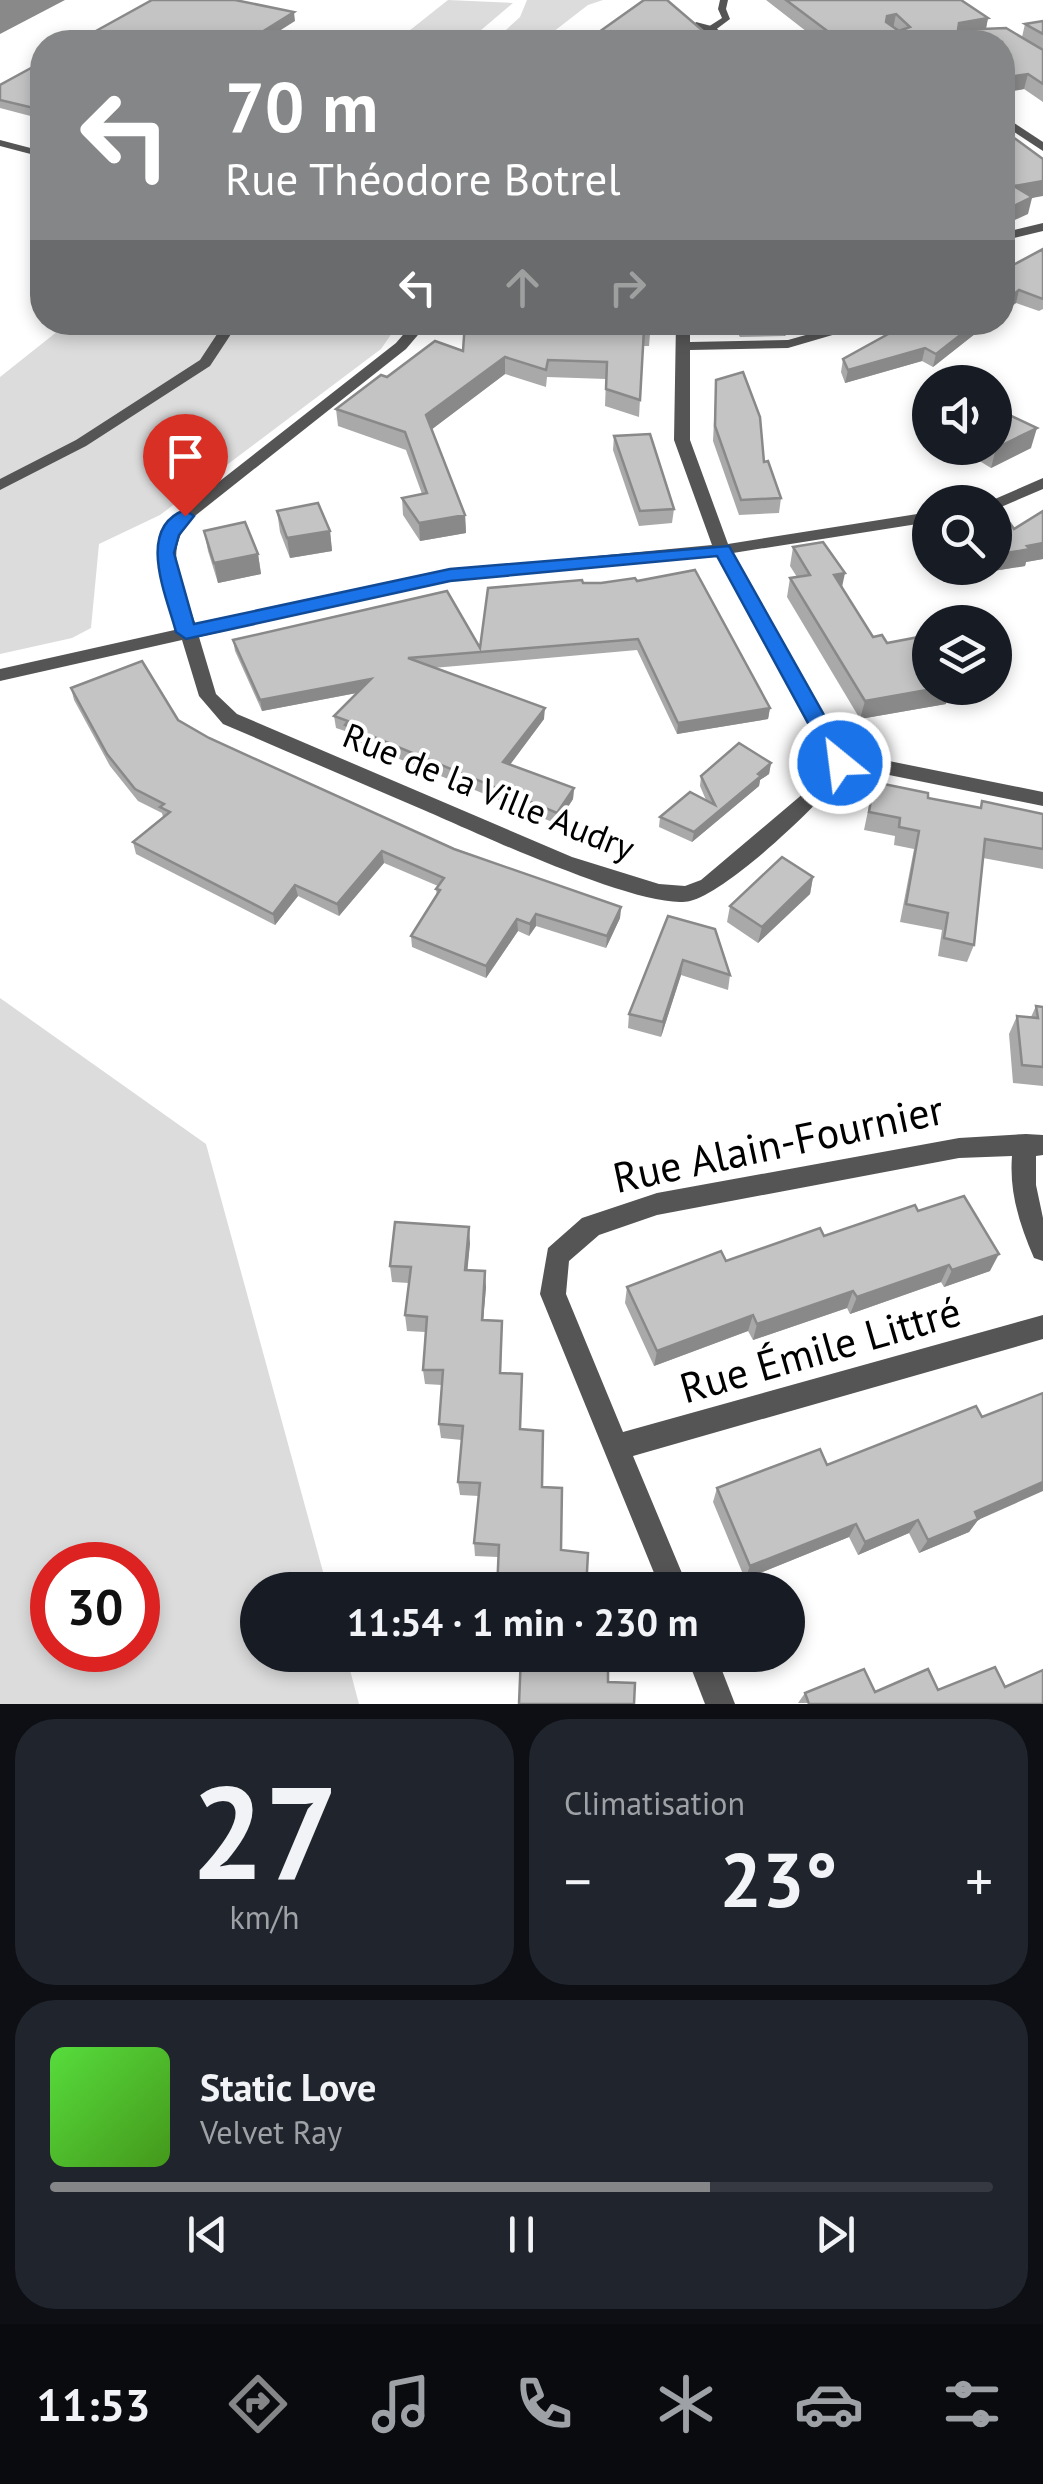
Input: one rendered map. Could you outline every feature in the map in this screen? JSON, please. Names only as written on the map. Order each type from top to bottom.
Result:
[{"type":"street","points":[[696,25],[713,30]]},
{"type":"street","points":[[1015,127],[1043,147]]},
{"type":"street","points":[[1015,234],[1043,227]]},
{"type":"street","points":[[0,485],[81,443],[205,364],[224,335]]},
{"type":"street","name":"Rue de la Ville Audry","points":[[411,335],[185,516],[170,534],[164,553],[186,632],[208,696],[230,719],[564,862],[659,892],[686,894],[708,886],[818,792],[840,763]]},
{"type":"street","points":[[683,335],[682,440],[722,550],[840,763],[889,768],[1043,798]]},
{"type":"street","points":[[683,346],[788,344],[822,335]]},
{"type":"street","points":[[1012,497],[1043,483]]},
{"type":"street","points":[[0,674],[450,575],[722,550],[912,521]]},
{"type":"street","points":[[1035,1145],[1020,1174],[1027,1208],[1043,1250]]},
{"type":"street","name":"Rue Alain-Fournier","points":[[668,1572],[553,1294],[557,1256],[591,1226],[657,1204],[959,1148],[1035,1145]]},
{"type":"street","name":"Rue Émile Littré","points":[[618,1447],[1043,1327]]},
{"type":"street","points":[[708,1672],[720,1704]]},
{"type":"lane","points":[[711,28],[726,20],[724,0]]},
{"type":"lane","points":[[0,144],[30,151]]},
{"type":"shaded area","points":[[448,0],[513,3],[481,30],[410,30]]},
{"type":"shaded area","points":[[527,0],[603,0],[588,5],[556,30],[506,30],[520,17]]},
{"type":"shaded area","points":[[53,335],[391,335],[381,349],[160,515],[99,544],[91,628],[72,638],[0,654],[0,377]]},
{"type":"shaded area","points":[[0,998],[206,1144],[323,1572],[240,1572],[240,1672],[351,1672],[359,1704],[0,1704]]},
{"type":"building","points":[[152,0],[235,0],[294,12],[265,30],[98,30]]},
{"type":"building","points":[[644,0],[667,0],[702,30],[602,30]]},
{"type":"building","points":[[786,0],[961,0],[988,18],[959,23],[958,30],[902,30],[910,27],[896,14],[887,16],[886,22],[898,30],[826,30]]},
{"type":"building","points":[[1043,21],[1043,34],[1025,24]]},
{"type":"building","points":[[1015,33],[1043,50],[1043,84],[1028,74],[1015,76]]},
{"type":"building","points":[[30,69],[30,107],[0,100],[0,85]]},
{"type":"building","points":[[1015,139],[1043,159],[1043,181],[1015,186]]},
{"type":"building","points":[[1015,187],[1032,197],[1015,206]]},
{"type":"building","points":[[1043,249],[1043,299],[1019,290],[1015,293],[1015,264]]},
{"type":"building","points":[[464,335],[644,335],[640,400],[606,389],[607,362],[548,360],[546,370],[505,357],[426,415],[465,515],[419,523],[402,498],[427,493],[405,432],[336,409],[435,341],[463,351]]},
{"type":"building","points":[[886,335],[960,335],[936,354],[925,348],[848,370],[843,359]]},
{"type":"building","points":[[743,372],[760,417],[764,462],[768,461],[781,498],[741,500],[715,426],[716,380]]},
{"type":"building","points":[[1012,416],[1037,428],[1012,440]]},
{"type":"building","points":[[650,434],[674,509],[640,511],[614,436]]},
{"type":"building","points":[[318,503],[330,531],[287,538],[277,511]]},
{"type":"building","points":[[1043,511],[1043,543],[1012,552],[1012,526],[1014,529]]},
{"type":"building","points":[[245,522],[258,554],[214,563],[204,531]]},
{"type":"building","points":[[823,542],[845,573],[834,575],[873,637],[882,635],[887,643],[912,638],[912,693],[865,701],[790,578],[810,575],[793,547]]},
{"type":"building","points":[[695,570],[770,708],[678,723],[638,639],[408,658],[545,708],[503,762],[574,788],[557,813],[345,725],[348,721],[334,716],[371,679],[260,700],[233,640],[447,591],[480,648],[488,588],[582,580],[637,581]]},
{"type":"building","points":[[142,661],[178,720],[209,738],[454,849],[621,907],[607,936],[536,914],[530,924],[517,919],[486,966],[411,936],[444,878],[382,851],[337,904],[295,885],[273,914],[133,842],[170,812],[160,807],[164,804],[135,789],[107,754],[71,688]]},
{"type":"building","points":[[739,743],[771,763],[758,774],[761,776],[694,832],[660,817],[690,792],[715,805],[701,776]]},
{"type":"building","points":[[874,782],[928,793],[928,798],[981,808],[982,801],[1043,814],[1043,849],[985,839],[974,945],[944,938],[948,913],[906,904],[919,831],[899,827],[900,818],[869,812]]},
{"type":"building","points":[[782,857],[813,877],[762,927],[730,906]]},
{"type":"building","points":[[668,916],[715,929],[730,975],[683,960],[663,1022],[629,1014]]},
{"type":"building","points":[[1036,1006],[1043,1007],[1043,1067],[1022,1065],[1017,1016],[1038,1018]]},
{"type":"building","points":[[964,1196],[999,1254],[952,1270],[949,1265],[857,1297],[853,1291],[757,1324],[753,1315],[657,1351],[627,1287],[721,1251],[726,1261],[820,1228],[824,1236],[915,1205],[918,1211]]},
{"type":"building","points":[[395,1222],[469,1227],[465,1270],[485,1271],[482,1320],[502,1321],[500,1373],[522,1374],[520,1429],[543,1431],[542,1487],[562,1488],[561,1550],[588,1553],[587,1572],[498,1572],[499,1545],[474,1543],[480,1483],[458,1482],[463,1426],[439,1424],[443,1370],[423,1370],[427,1317],[405,1315],[411,1267],[390,1266]]},
{"type":"building","points":[[1043,1393],[1043,1482],[975,1512],[978,1519],[928,1540],[918,1520],[865,1542],[856,1524],[750,1566],[717,1488],[820,1449],[827,1465],[976,1406],[982,1417]]},
{"type":"building","points":[[995,1667],[1005,1687],[1043,1670],[1043,1704],[809,1704],[805,1693],[864,1669],[875,1692],[928,1669],[938,1690]]},
{"type":"building","points":[[520,1672],[608,1672],[608,1682],[635,1683],[634,1704],[519,1704]]},
{"type":"route","points":[[185,516],[170,534],[164,553],[186,632],[450,575],[722,550],[840,763]]}]
